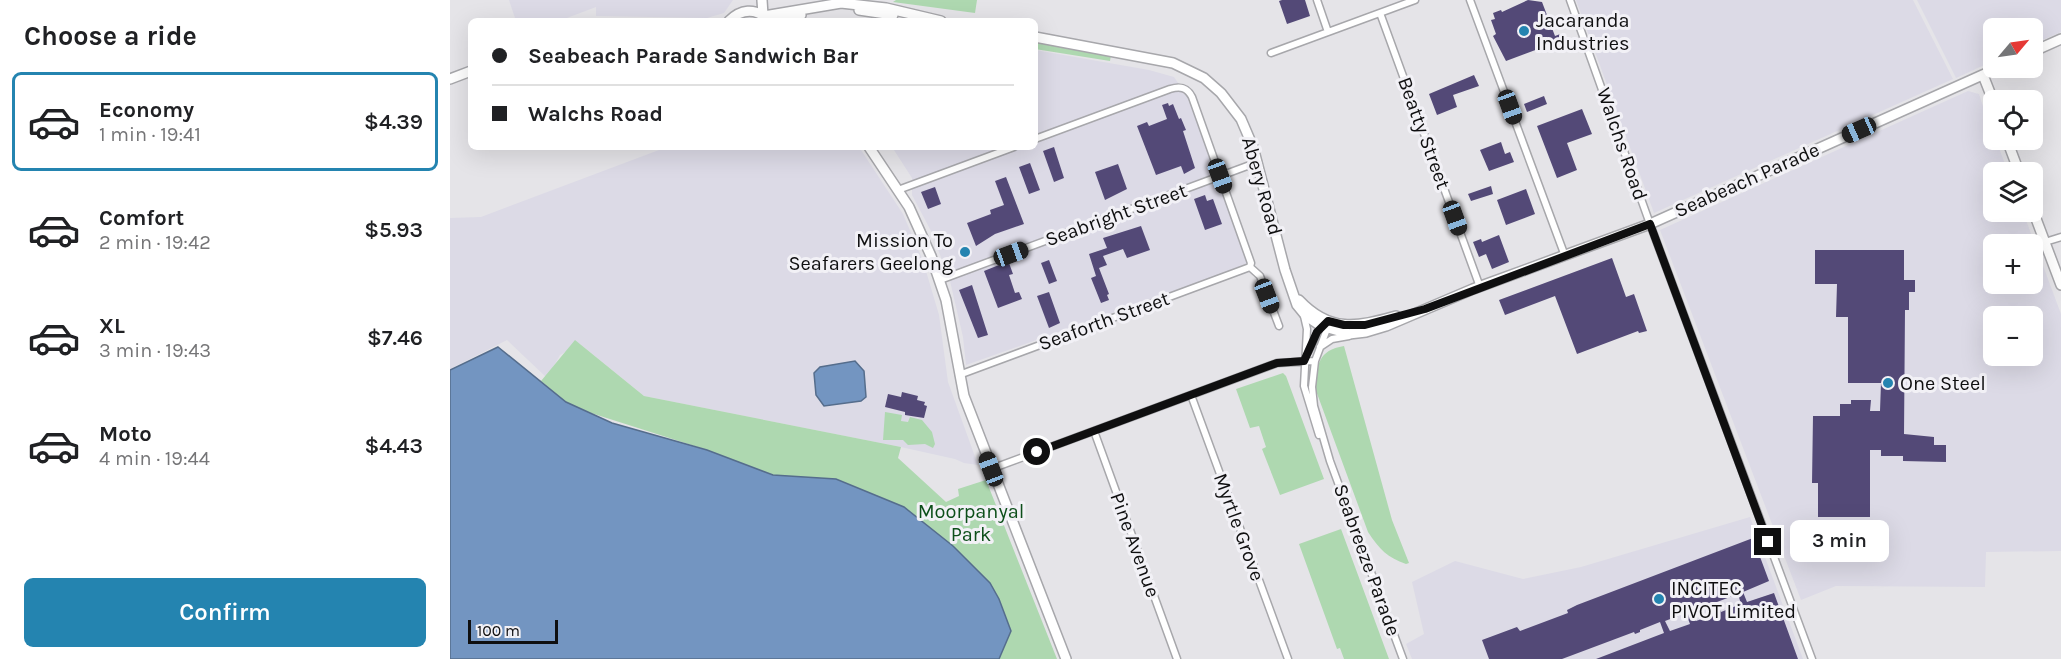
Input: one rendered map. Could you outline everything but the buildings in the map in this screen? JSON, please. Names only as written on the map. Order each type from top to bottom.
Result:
[{"type":"main road","points":[[740,13],[747,0]]},
{"type":"main road","points":[[762,0],[765,17]]},
{"type":"main road","points":[[732,18],[749,11],[765,17],[841,3],[886,9],[916,17]]},
{"type":"main road","points":[[792,18],[806,13],[832,9],[922,18]]},
{"type":"main road","name":"Abery Road","points":[[1038,38],[1158,59],[1196,74],[1215,88],[1237,112],[1248,132],[1258,162],[1288,282],[1302,313]]},
{"type":"main road","points":[[2043,47],[2061,39]]},
{"type":"main road","points":[[450,74],[468,70]]},
{"type":"main road","points":[[450,79],[468,70]]},
{"type":"main road","name":"Seabeach Parade","points":[[1288,282],[1304,306],[1325,325],[1347,334],[1362,333],[1386,326],[1480,287],[1650,224],[1983,75]]},
{"type":"main road","points":[[871,150],[898,190],[923,235],[940,280],[948,311],[958,375],[964,396],[1066,659]]},
{"type":"main road","points":[[2037,222],[2061,285]]},
{"type":"main road","name":"Seabeach Parade","points":[[1325,325],[1365,325],[1425,309]]},
{"type":"main road","points":[[1302,313],[1325,325]]},
{"type":"street","points":[[1317,0],[1328,32]]},
{"type":"street","points":[[1271,53],[1415,0]]},
{"type":"street","points":[[1470,0],[1564,256]]},
{"type":"street","name":"Walchs Road","points":[[1570,0],[1650,224],[1812,659]]},
{"type":"street","name":"Beatty Street","points":[[1380,13],[1480,287]]},
{"type":"street","points":[[1038,138],[1170,89],[1186,89],[1192,97],[1251,263],[1250,267],[1260,276],[1279,326]]},
{"type":"street","points":[[898,190],[1006,150]]},
{"type":"street","name":"Seabright Street","points":[[940,280],[1258,162]]},
{"type":"street","points":[[2045,242],[2061,237]]},
{"type":"street","name":"Seaforth Street","points":[[958,375],[1250,267]]},
{"type":"street","name":"Seabreeze Parade","points":[[1302,313],[1307,329],[1303,381],[1306,400],[1403,659]]},
{"type":"street","name":"Seabreeze Parade","points":[[1304,361],[1325,325]]},
{"type":"street","name":"Seabreeze Parade","points":[[1325,325],[1314,361],[1312,400],[1330,461]]},
{"type":"street","points":[[1318,350],[1332,339],[1362,333]]},
{"type":"street","points":[[991,469],[1277,363],[1314,361]]},
{"type":"street","name":"Myrtle Grove","points":[[1191,395],[1288,659]]},
{"type":"street","name":"Pine Avenue","points":[[1094,431],[1177,659]]},
{"type":"shaded area","points":[[509,0],[733,0],[724,13],[707,18],[596,16],[596,7],[567,18],[515,18]]},
{"type":"shaded area","points":[[1576,0],[1913,0],[1953,79],[1654,213]]},
{"type":"shaded area","points":[[1917,0],[2061,0],[2061,32],[2043,40],[2043,18],[1983,18],[1983,66],[1956,78]]},
{"type":"shaded area","points":[[1038,51],[1149,70],[1174,77],[1189,99],[1248,258],[1246,265],[966,365],[963,337],[950,281],[931,231],[912,195],[912,178],[894,150],[1038,150]]},
{"type":"shaded area","points":[[1968,91],[1979,94],[1983,106],[1983,150],[2000,150],[2004,162],[1983,162],[1983,222],[2027,222],[2031,234],[1983,234],[1983,294],[2043,294],[2043,266],[2061,314],[2061,551],[1986,552],[1985,587],[1836,586],[1801,600],[1660,230]]},
{"type":"shaded area","points":[[659,150],[861,150],[903,214],[923,261],[939,315],[948,382],[978,465],[901,447],[644,396],[580,344],[560,355],[547,378],[507,340],[450,371],[450,218],[481,217]]},
{"type":"shaded area","points":[[1750,517],[1803,659],[1412,659],[1406,644],[1424,634],[1412,582],[1455,561],[1523,579],[1581,567]]},
{"type":"green space","points":[[896,0],[977,0],[975,13],[893,2]]},
{"type":"green space","points":[[1038,43],[1111,55],[1110,61],[1038,49]]},
{"type":"green space","name":"Moorpanyal Park","points":[[575,340],[644,396],[901,447],[898,458],[946,502],[959,496],[958,489],[986,480],[1057,659],[999,659],[1011,631],[999,599],[990,583],[953,546],[904,507],[840,481],[773,475],[707,450],[591,413],[566,402],[541,381]]},
{"type":"green space","points":[[1344,346],[1392,520],[1409,563],[1406,564],[1384,552],[1368,532],[1315,388],[1320,360],[1329,351]]},
{"type":"green space","points":[[1283,373],[1324,479],[1280,495],[1262,449],[1266,447],[1259,426],[1250,428],[1236,389]]},
{"type":"green space","points":[[885,412],[902,415],[901,421],[908,422],[910,417],[922,420],[932,432],[935,444],[933,448],[925,444],[908,445],[903,440],[883,440]]},
{"type":"green space","points":[[1341,529],[1389,659],[1344,659],[1340,648],[1337,649],[1299,544]]},
{"type":"water","points":[[498,347],[566,402],[612,423],[707,450],[773,475],[836,479],[904,507],[953,546],[990,583],[999,599],[1011,631],[999,659],[450,659],[450,370]]},
{"type":"water","points":[[855,361],[864,371],[866,397],[861,401],[824,406],[816,395],[814,373],[820,367]]},
{"type":"place","name":"Jacaranda Industries","points":[[1524,31]]},
{"type":"place","name":"Mission To Seafarers Geelong","points":[[965,252]]},
{"type":"place","name":"One Steel","points":[[1888,383]]},
{"type":"place","name":"INCITEC PIVOT Limited","points":[[1659,599]]},
{"type":"route","points":[[1037,452],[1277,363],[1304,361],[1317,332],[1328,321],[1351,326],[1365,325],[1425,309],[1650,224],[1768,542]]}]
